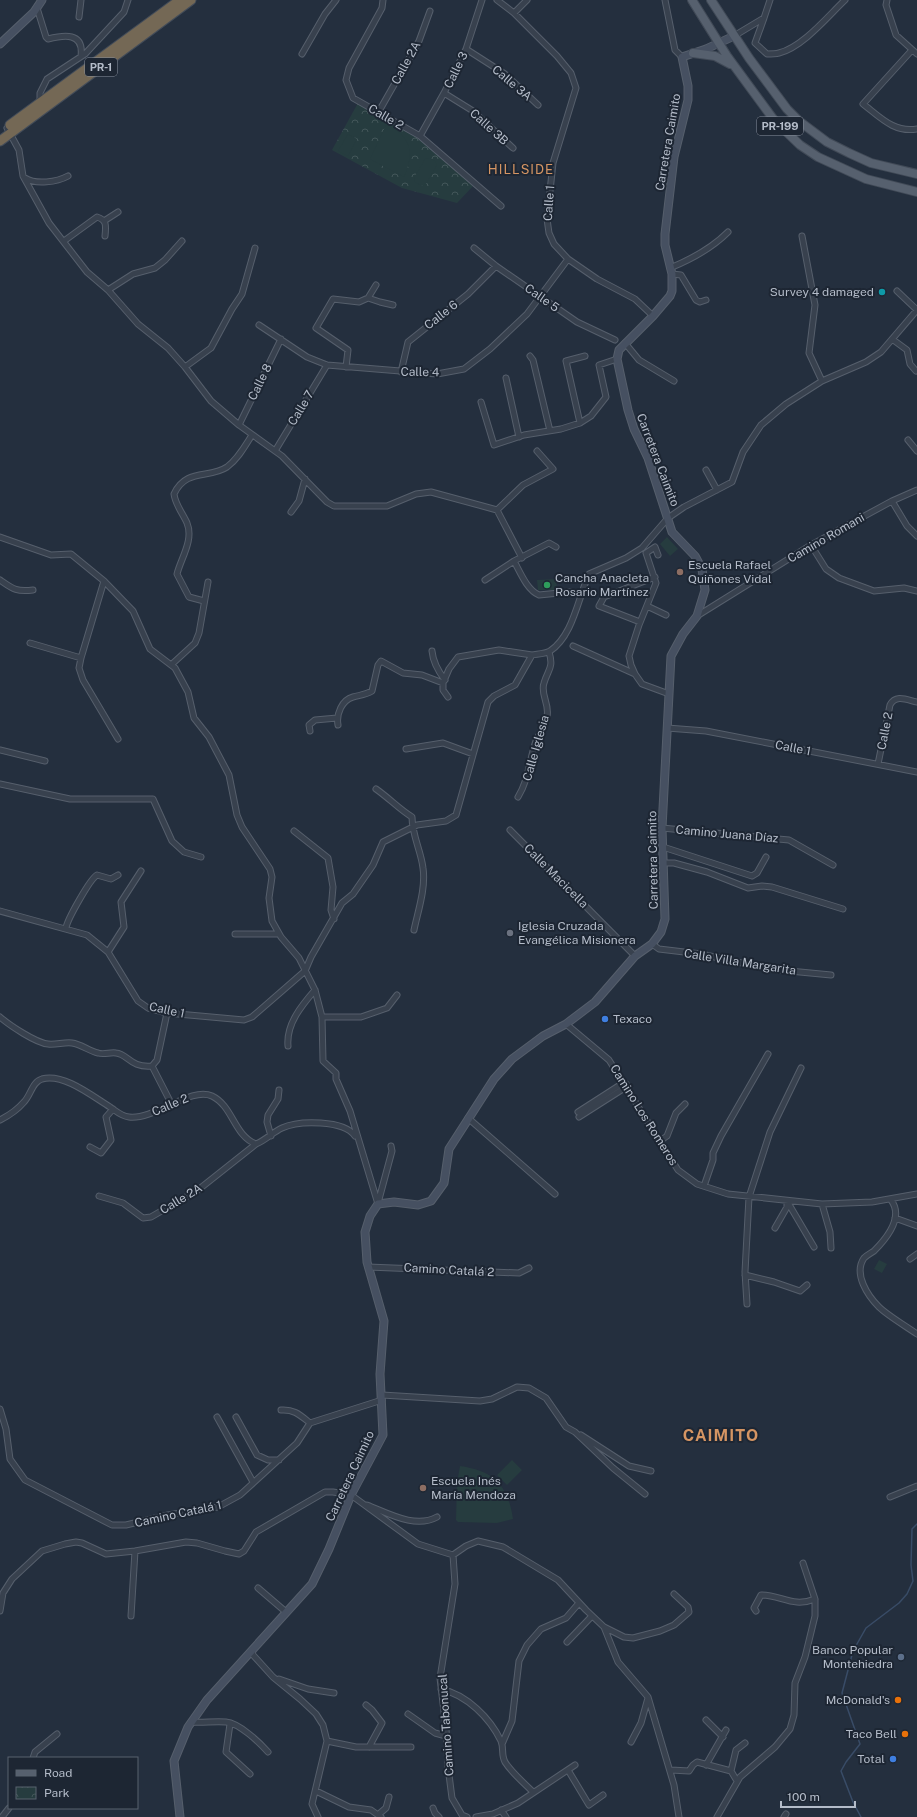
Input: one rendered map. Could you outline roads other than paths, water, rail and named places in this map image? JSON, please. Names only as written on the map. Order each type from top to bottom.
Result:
[{"type":"highway","name":"PR-1","points":[[0,141],[6,132],[40,104],[180,0]]},
{"type":"highway","name":"PR-1","points":[[6,132],[191,0]]},
{"type":"main road","name":"PR-199","points":[[692,0],[718,43],[774,120],[800,145],[824,160],[866,179],[917,192]]},
{"type":"main road","name":"PR-199","points":[[711,0],[734,36],[787,109],[799,121],[827,142],[871,163],[917,174]]},
{"type":"main road","points":[[693,53],[715,56],[735,67]]},
{"type":"street","points":[[0,44],[37,8],[42,0]]},
{"type":"street","points":[[79,17],[81,0]]},
{"type":"street","points":[[40,104],[40,93],[47,79],[81,56],[124,12],[128,0]]},
{"type":"street","points":[[302,54],[325,14],[336,0]]},
{"type":"street","name":"Calle 2","points":[[383,0],[382,8],[349,68],[346,80],[353,98],[420,136],[501,206]]},
{"type":"street","name":"Calle 3","points":[[420,136],[466,49],[482,0]]},
{"type":"street","name":"Calle 1","points":[[497,0],[514,13],[571,73],[576,88],[553,163],[547,218],[549,233],[554,244],[568,259],[597,278],[635,298],[653,316]]},
{"type":"street","points":[[514,13],[527,0]]},
{"type":"street","points":[[665,0],[674,50],[682,57],[734,36],[764,18]]},
{"type":"street","points":[[770,0],[755,43],[767,54],[779,54],[793,47],[807,36],[845,0]]},
{"type":"street","points":[[887,0],[886,6],[896,35],[917,54]]},
{"type":"street","points":[[37,8],[46,37],[48,39],[62,35],[71,37],[78,41],[81,45],[81,56]]},
{"type":"street","name":"Calle 2A","points":[[378,113],[419,41],[430,11]]},
{"type":"street","name":"Calle 3A","points":[[466,49],[504,74],[538,105]]},
{"type":"street","points":[[912,50],[863,104],[893,127],[907,131],[917,129]]},
{"type":"street","name":"Carretera Caimito","points":[[180,1817],[174,1760],[191,1722],[207,1700],[312,1584],[329,1549],[351,1495],[383,1435],[380,1374],[384,1321],[368,1267],[365,1232],[370,1216],[378,1204],[394,1202],[418,1205],[431,1201],[444,1183],[449,1149],[494,1079],[512,1059],[544,1036],[566,1024],[595,1002],[635,956],[652,944],[661,932],[665,919],[662,828],[671,656],[683,634],[697,616],[705,590],[702,569],[695,556],[672,532],[648,458],[632,424],[618,359],[619,350],[653,316],[670,296],[672,291],[671,271],[665,245],[665,234],[674,158],[688,100],[688,86],[682,57]]},
{"type":"street","name":"Calle 3B","points":[[444,93],[473,111],[513,148]]},
{"type":"street","points":[[6,132],[19,150],[24,178],[49,223],[86,272],[108,290],[138,324],[168,348],[185,367],[211,401],[239,425],[275,451],[327,502],[334,506],[387,506],[416,494],[431,492],[497,510],[522,558]]},
{"type":"street","points":[[24,178],[30,182],[60,181],[68,176]]},
{"type":"street","points":[[104,221],[118,212]]},
{"type":"street","points":[[64,241],[97,217],[104,221]]},
{"type":"street","points":[[104,221],[105,236]]},
{"type":"street","points":[[671,271],[715,245],[728,232]]},
{"type":"street","points":[[802,236],[815,306],[809,353],[822,381]]},
{"type":"street","points":[[108,290],[133,274],[155,268],[165,260],[182,240]]},
{"type":"street","points":[[185,367],[211,348],[232,309],[242,294],[255,248]]},
{"type":"street","name":"Calle 5","points":[[474,248],[496,266],[577,322],[615,340]]},
{"type":"street","name":"Calle 4","points":[[259,325],[308,357],[327,365],[438,374],[464,369],[490,349],[527,314],[568,259]]},
{"type":"street","name":"Calle 6","points":[[401,372],[408,342],[468,294],[496,266]]},
{"type":"street","points":[[671,271],[681,275],[696,300],[700,302],[706,300]]},
{"type":"street","points":[[346,367],[348,350],[316,328],[333,299],[359,302],[368,298],[376,285]]},
{"type":"street","points":[[448,697],[443,690],[444,682],[449,669],[458,657],[499,650],[532,655],[549,652],[560,641],[570,626],[589,574],[626,558],[642,548],[668,518],[732,482],[743,452],[760,425],[786,404],[822,381],[866,362],[881,352],[917,312],[897,291]]},
{"type":"street","points":[[368,298],[393,305]]},
{"type":"street","name":"Calle 8","points":[[239,425],[280,339]]},
{"type":"street","points":[[892,339],[907,350],[910,364],[916,371]]},
{"type":"street","points":[[625,343],[639,360],[674,381]]},
{"type":"street","points":[[530,356],[533,360],[550,431]]},
{"type":"street","points":[[580,423],[566,361],[585,356]]},
{"type":"street","points":[[481,402],[494,445],[519,437],[580,423],[591,416],[606,397],[600,365],[618,359]]},
{"type":"street","name":"Calle 7","points":[[275,451],[327,365]]},
{"type":"street","points":[[506,378],[519,437]]},
{"type":"street","points":[[204,602],[189,597],[177,574],[182,557],[188,545],[189,531],[174,494],[179,486],[190,477],[211,473],[226,467],[237,458],[252,435]]},
{"type":"street","points":[[908,440],[917,451]]},
{"type":"street","points":[[497,510],[523,485],[552,469],[537,451]]},
{"type":"street","points":[[706,470],[717,490]]},
{"type":"street","points":[[291,512],[300,501],[305,479]]},
{"type":"street","name":"Camino Romani","points":[[697,616],[811,545],[892,501],[917,490]]},
{"type":"street","points":[[892,501],[907,526],[917,536]]},
{"type":"street","points":[[0,537],[51,555],[71,554],[104,581],[133,611],[150,649],[175,668],[188,692],[194,718],[209,737],[229,775],[237,815],[242,827],[270,869],[272,877],[269,898],[272,921],[279,934],[299,958],[315,990],[322,1017],[323,1061],[336,1073],[336,1079],[350,1112],[378,1204]]},
{"type":"street","points":[[485,580],[514,561],[549,543],[556,547]]},
{"type":"street","points":[[811,545],[826,569],[838,578],[874,591],[904,588],[917,591]]},
{"type":"street","points":[[658,555],[655,547],[646,553],[656,583],[640,622],[629,656],[635,674],[642,684],[669,694]]},
{"type":"street","points":[[514,561],[530,588],[536,594],[569,592],[581,594]]},
{"type":"street","points":[[640,622],[599,606],[604,597],[655,577]]},
{"type":"street","points":[[0,580],[13,589],[20,591],[33,590]]},
{"type":"street","points":[[104,581],[79,668],[83,680],[118,739]]},
{"type":"street","points":[[171,665],[195,643],[199,633],[208,582]]},
{"type":"street","points":[[647,606],[666,616]]},
{"type":"street","points":[[30,644],[81,658]]},
{"type":"street","points":[[573,646],[635,674]]},
{"type":"street","points":[[432,651],[438,671],[444,682]]},
{"type":"street","name":"Calle Iglesia","points":[[518,797],[525,786],[536,742],[548,716],[543,691],[544,683],[550,671],[552,662],[549,652]]},
{"type":"street","points":[[305,971],[311,957],[342,903],[353,894],[374,865],[383,842],[417,825],[446,821],[456,815],[488,702],[494,696],[515,685],[532,655]]},
{"type":"street","points":[[338,725],[337,718],[340,708],[352,697],[366,695],[372,691],[378,665],[381,661],[403,673],[422,675],[444,682]]},
{"type":"street","name":"Calle 2","points":[[878,764],[890,705],[893,700],[898,698],[917,702]]},
{"type":"street","points":[[310,730],[310,725],[314,720],[337,718]]},
{"type":"street","name":"Calle 1","points":[[668,728],[706,731],[917,772]]},
{"type":"street","points":[[406,749],[443,743],[473,754]]},
{"type":"street","points":[[0,750],[45,761]]},
{"type":"street","points":[[0,784],[70,800],[153,799],[172,841],[184,852],[201,857]]},
{"type":"street","points":[[376,789],[394,802],[399,809],[412,817],[412,828],[424,869],[422,890],[414,930]]},
{"type":"street","name":"Camino Juana Díaz","points":[[662,828],[789,840],[833,865]]},
{"type":"street","name":"Calle Macicella","points":[[510,830],[635,956]]},
{"type":"street","points":[[294,831],[328,858],[334,887],[331,910],[334,919]]},
{"type":"street","points":[[663,847],[752,876],[757,873],[766,857]]},
{"type":"street","points":[[664,863],[674,863],[707,872],[748,888],[762,886],[772,887],[843,909]]},
{"type":"street","points":[[108,952],[124,927],[121,902],[141,871]]},
{"type":"street","points":[[66,928],[86,887],[93,877],[98,875],[111,879],[118,875]]},
{"type":"street","name":"Calle 1","points":[[0,911],[88,935],[108,952],[138,1001],[148,1008],[167,1013],[244,1020],[248,1019],[305,971]]},
{"type":"street","points":[[235,934],[279,934]]},
{"type":"street","name":"Calle Villa Margarita","points":[[652,944],[659,949],[701,954],[770,969],[831,974]]},
{"type":"street","points":[[288,1046],[289,1031],[299,1008],[315,990]]},
{"type":"street","points":[[322,1017],[361,1017],[387,1008],[397,994]]},
{"type":"street","points":[[0,1017],[9,1025],[46,1044],[75,1043],[98,1053],[122,1054],[137,1066],[152,1066],[158,1060],[167,1013]]},
{"type":"street","name":"Camino Los Romeros","points":[[566,1024],[609,1060],[626,1084],[678,1170],[697,1184],[728,1194],[822,1204],[872,1202],[891,1200],[917,1194]]},
{"type":"street","points":[[704,1186],[713,1160],[713,1153],[721,1136],[768,1054]]},
{"type":"street","points":[[152,1066],[172,1105]]},
{"type":"street","points":[[747,1304],[745,1275],[749,1197],[770,1132],[801,1068]]},
{"type":"street","name":"Calle 2","points":[[0,1120],[25,1102],[37,1082],[41,1079],[52,1077],[66,1081],[113,1109],[126,1116],[132,1117],[153,1114],[193,1095],[211,1096],[223,1105],[240,1133],[249,1141],[256,1144]]},
{"type":"street","points":[[579,1115],[620,1085],[626,1084]]},
{"type":"street","points":[[272,1136],[267,1122],[268,1115],[278,1099],[279,1090]]},
{"type":"street","points":[[660,1141],[667,1136],[676,1113],[685,1104]]},
{"type":"street","points":[[90,1147],[101,1153],[110,1140],[106,1117],[113,1109]]},
{"type":"street","points":[[468,1118],[555,1194]]},
{"type":"street","points":[[256,1144],[272,1136],[281,1128],[291,1125],[310,1123],[338,1125],[352,1132],[358,1140]]},
{"type":"street","name":"Calle 2A","points":[[99,1196],[123,1203],[142,1218],[151,1217],[198,1190],[256,1144]]},
{"type":"street","points":[[378,1204],[392,1151],[391,1146]]},
{"type":"street","points":[[891,1200],[895,1212],[892,1227],[874,1251],[864,1258],[860,1274],[863,1286],[880,1309],[917,1334]]},
{"type":"street","points":[[775,1228],[787,1207],[787,1201]]},
{"type":"street","points":[[787,1201],[814,1247]]},
{"type":"street","points":[[822,1204],[830,1232],[831,1248]]},
{"type":"street","points":[[895,1218],[917,1226]]},
{"type":"street","points":[[910,1259],[917,1254]]},
{"type":"street","name":"Camino Catalá 2","points":[[368,1267],[519,1273],[528,1268]]},
{"type":"street","points":[[745,1275],[774,1282],[800,1291],[807,1285]]},
{"type":"street","points":[[281,1410],[297,1412],[310,1423],[382,1397],[480,1401],[492,1399],[517,1387],[529,1388],[546,1398],[566,1427],[629,1466],[651,1472]]},
{"type":"street","name":"Camino Catalá 1","points":[[0,1409],[6,1429],[10,1459],[26,1480],[112,1525],[126,1525],[168,1515],[218,1507],[240,1495],[279,1460],[297,1443],[310,1423]]},
{"type":"street","points":[[217,1417],[254,1482]]},
{"type":"street","points":[[236,1417],[258,1455],[262,1458],[279,1460]]},
{"type":"street","points":[[575,1432],[613,1468],[645,1494]]},
{"type":"street","points":[[890,1497],[917,1486]]},
{"type":"street","points":[[0,1611],[3,1593],[12,1579],[42,1551],[76,1542],[106,1554],[135,1551],[186,1542],[198,1543],[225,1552],[239,1554],[244,1551],[256,1532],[325,1492],[351,1495],[418,1544],[453,1555],[466,1546],[478,1541],[503,1547],[558,1580],[604,1627],[624,1637],[633,1638],[660,1632],[674,1625],[689,1612],[688,1607],[674,1594]]},
{"type":"street","points":[[362,1503],[401,1518],[422,1522],[430,1521],[437,1517]]},
{"type":"street","points":[[131,1616],[135,1551]]},
{"type":"street","name":"Camino Tabonucal","points":[[453,1555],[455,1584],[440,1678],[452,1798],[463,1816]]},
{"type":"street","points":[[717,1817],[740,1777],[775,1747],[790,1729],[794,1715],[795,1683],[807,1651],[815,1616],[815,1600],[803,1563]]},
{"type":"street","points":[[258,1588],[286,1612]]},
{"type":"street","points":[[756,1611],[754,1608],[761,1595],[797,1603],[815,1600]]},
{"type":"street","points":[[533,1792],[506,1763],[502,1753],[502,1744],[512,1720],[519,1661],[526,1645],[541,1629],[566,1618],[579,1603]]},
{"type":"street","points":[[567,1642],[592,1616]]},
{"type":"street","points":[[604,1627],[618,1662],[648,1697],[671,1770],[679,1817]]},
{"type":"street","points":[[252,1649],[253,1655],[273,1677],[316,1714],[323,1725],[327,1741],[312,1804],[318,1817]]},
{"type":"street","points":[[273,1677],[308,1689],[334,1693]]},
{"type":"street","points":[[441,1689],[467,1701],[479,1710],[492,1727],[502,1744]]},
{"type":"street","points":[[631,1742],[641,1723],[648,1697]]},
{"type":"street","points":[[366,1705],[382,1723],[369,1746]]},
{"type":"street","points":[[408,1714],[435,1734],[446,1736]]},
{"type":"street","points":[[706,1720],[723,1736]]},
{"type":"street","points":[[191,1722],[227,1722],[240,1728],[268,1752]]},
{"type":"street","points":[[230,1724],[226,1752],[250,1774]]},
{"type":"street","points":[[706,1765],[714,1748],[726,1730]]},
{"type":"street","points":[[33,1757],[35,1752],[57,1734]]},
{"type":"street","points":[[327,1741],[356,1747],[369,1746],[411,1748]]},
{"type":"street","points":[[737,1781],[731,1771],[736,1750],[745,1743]]},
{"type":"street","points":[[671,1770],[689,1771],[693,1765],[698,1762],[731,1771]]},
{"type":"street","points":[[476,1817],[484,1816],[518,1803],[575,1765]]},
{"type":"street","points":[[568,1770],[589,1805],[603,1796]]},
{"type":"street","points":[[316,1790],[349,1807],[371,1810],[380,1816],[386,1808],[389,1797]]},
{"type":"street","points":[[433,1808],[435,1814],[440,1817]]},
{"type":"street","points":[[2,1817],[9,1809]]},
{"type":"street","points":[[501,1810],[506,1817]]},
{"type":"waterway","points":[[861,1817],[853,1802],[841,1771],[860,1744],[842,1693],[853,1651],[866,1628],[899,1603],[907,1594],[913,1581],[911,1565],[912,1529],[917,1524]]},
{"type":"place","name":"Survey 4 damaged","points":[[882,292]]},
{"type":"place","name":"Escuela Rafael Quiñones Vidal","points":[[680,572]]},
{"type":"place","name":"Cancha Anacleta Rosario Martínez","points":[[547,585]]},
{"type":"place","name":"Iglesia Cruzada Evangélica Misionera","points":[[510,933]]},
{"type":"place","name":"Texaco","points":[[605,1019]]},
{"type":"place","name":"Escuela Inés María Mendoza","points":[[423,1488]]},
{"type":"place","name":"Banco Popular Montehiedra","points":[[901,1657]]},
{"type":"place","name":"McDonald's","points":[[898,1700]]},
{"type":"place","name":"Taco Bell","points":[[905,1734]]},
{"type":"place","name":"Total","points":[[893,1759]]},
{"type":"district","name":"HILLSIDE","points":[[521,169]]},
{"type":"district","name":"CAIMITO","points":[[721,1435]]}]
